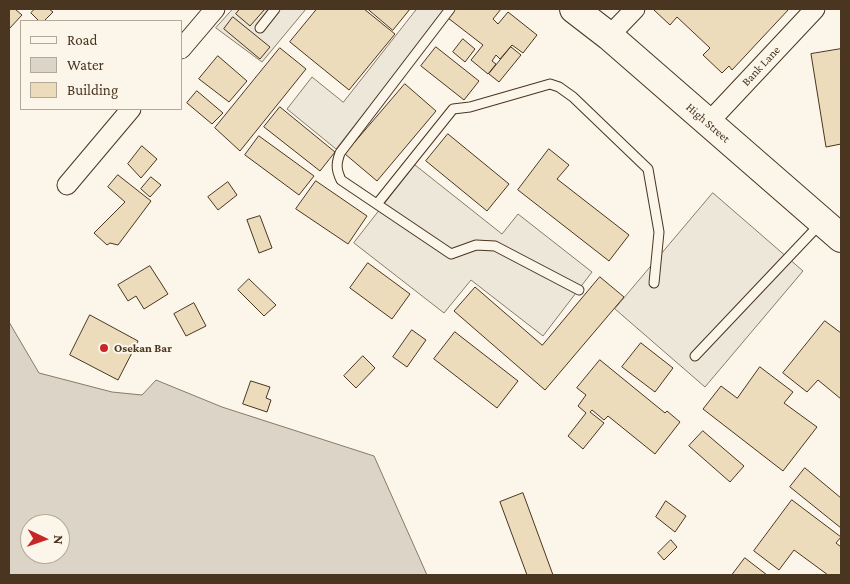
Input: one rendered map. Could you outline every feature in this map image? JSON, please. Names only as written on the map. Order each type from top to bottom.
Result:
[{"type":"main road","name":"High Street","points":[[574,9],[609,36],[832,229]]},
{"type":"street","points":[[182,48],[215,9]]},
{"type":"street","points":[[609,36],[635,9]]},
{"type":"street","name":"Bank Lane","points":[[708,123],[815,9]]},
{"type":"street","points":[[66,185],[130,110]]},
{"type":"lane","points":[[260,28],[275,9]]},
{"type":"lane","points":[[450,9],[340,153],[337,170],[341,180],[451,254],[476,246],[495,246],[579,290]]},
{"type":"lane","points":[[377,204],[453,109],[470,107],[550,84],[559,87],[573,97],[648,169],[659,232],[654,283]]},
{"type":"lane","points":[[695,356],[832,229]]},
{"type":"shaded area","points":[[233,9],[306,9],[262,62],[216,28]]},
{"type":"shaded area","points":[[417,9],[446,9],[336,149],[287,109],[312,77],[343,102]]},
{"type":"shaded area","points":[[415,165],[502,234],[518,214],[592,272],[543,336],[471,280],[444,313],[354,243]]},
{"type":"shaded area","points":[[713,193],[803,271],[705,387],[615,309]]},
{"type":"water","points":[[9,322],[39,373],[112,392],[142,395],[156,380],[222,407],[374,456],[427,575],[9,575]]},
{"type":"building","points":[[9,9],[15,9],[22,15],[9,29]]},
{"type":"building","points":[[35,9],[49,9],[53,12],[45,20],[38,20],[31,13]]},
{"type":"building","points":[[240,9],[265,9],[250,26],[236,14]]},
{"type":"building","points":[[317,9],[364,9],[395,34],[349,90],[290,42]]},
{"type":"building","points":[[368,9],[410,9],[393,30]]},
{"type":"building","points":[[454,9],[501,9],[493,19],[498,24],[508,12],[537,35],[523,53],[512,45],[500,59],[496,55],[492,61],[496,64],[488,74],[471,60],[483,45],[448,18]]},
{"type":"building","points":[[789,9],[732,70],[729,66],[722,73],[703,55],[710,48],[677,17],[670,25],[654,10]]},
{"type":"building","points":[[233,17],[270,47],[260,59],[224,29]]},
{"type":"building","points":[[463,39],[475,49],[465,62],[453,52]]},
{"type":"building","points":[[436,47],[479,81],[464,100],[421,66]]},
{"type":"building","points":[[511,47],[521,55],[499,82],[489,74]]},
{"type":"building","points":[[280,48],[306,69],[240,151],[215,128]]},
{"type":"building","points":[[841,49],[841,144],[826,147],[811,54]]},
{"type":"building","points":[[218,56],[247,81],[229,102],[199,79]]},
{"type":"building","points":[[405,84],[436,111],[377,181],[345,154]]},
{"type":"building","points":[[197,91],[223,113],[212,124],[187,103]]},
{"type":"building","points":[[280,107],[335,152],[320,171],[264,127]]},
{"type":"building","points":[[448,134],[509,184],[487,211],[426,161]]},
{"type":"building","points":[[259,136],[314,176],[299,195],[245,155]]},
{"type":"building","points":[[142,146],[157,159],[141,178],[128,164]]},
{"type":"building","points":[[549,149],[569,165],[557,179],[629,235],[609,261],[518,190]]},
{"type":"building","points":[[118,175],[151,201],[118,245],[110,243],[107,245],[94,233],[125,202],[108,187]]},
{"type":"building","points":[[151,177],[161,185],[150,197],[141,189]]},
{"type":"building","points":[[316,181],[367,216],[348,244],[296,209]]},
{"type":"building","points":[[228,182],[237,195],[218,210],[208,197]]},
{"type":"building","points":[[260,216],[272,248],[259,253],[247,220]]},
{"type":"building","points":[[368,263],[410,294],[392,319],[350,288]]},
{"type":"building","points":[[150,266],[168,294],[144,309],[136,296],[128,301],[118,285]]},
{"type":"building","points":[[600,277],[624,297],[545,390],[454,311],[475,287],[542,345]]},
{"type":"building","points":[[249,279],[276,305],[264,316],[238,290]]},
{"type":"building","points":[[194,303],[206,326],[186,336],[174,314]]},
{"type":"building","name":"Osekan Bar","points":[[90,315],[138,341],[118,380],[70,355]]},
{"type":"building","points":[[825,321],[841,333],[841,399],[818,380],[807,392],[783,373]]},
{"type":"building","points":[[412,330],[426,340],[407,367],[393,357]]},
{"type":"building","points":[[455,332],[518,381],[497,408],[434,359]]},
{"type":"building","points":[[641,343],[673,368],[655,392],[622,367]]},
{"type":"building","points":[[363,356],[375,368],[356,388],[344,376]]},
{"type":"building","points":[[600,360],[665,413],[667,411],[680,422],[655,454],[608,416],[604,420],[592,410],[590,412],[604,423],[583,449],[568,436],[586,413],[578,406],[586,395],[577,388]]},
{"type":"building","points":[[760,367],[793,392],[784,403],[817,427],[783,471],[703,409],[721,386],[737,398]]},
{"type":"building","points":[[251,381],[270,387],[266,398],[271,400],[267,412],[243,404]]},
{"type":"building","points":[[703,431],[744,466],[730,482],[689,446]]},
{"type":"building","points":[[805,468],[841,498],[841,528],[790,487]]},
{"type":"building","points":[[523,493],[553,575],[527,575],[500,502]]},
{"type":"building","points":[[792,500],[841,537],[836,543],[841,547],[841,575],[828,575],[794,550],[779,570],[754,551]]},
{"type":"building","points":[[666,501],[686,516],[675,532],[656,517]]},
{"type":"building","points":[[671,540],[677,547],[664,560],[658,553]]},
{"type":"building","points":[[745,558],[767,575],[732,575]]},
{"type":"place","name":"Osekan Bar","points":[[104,348]]}]
